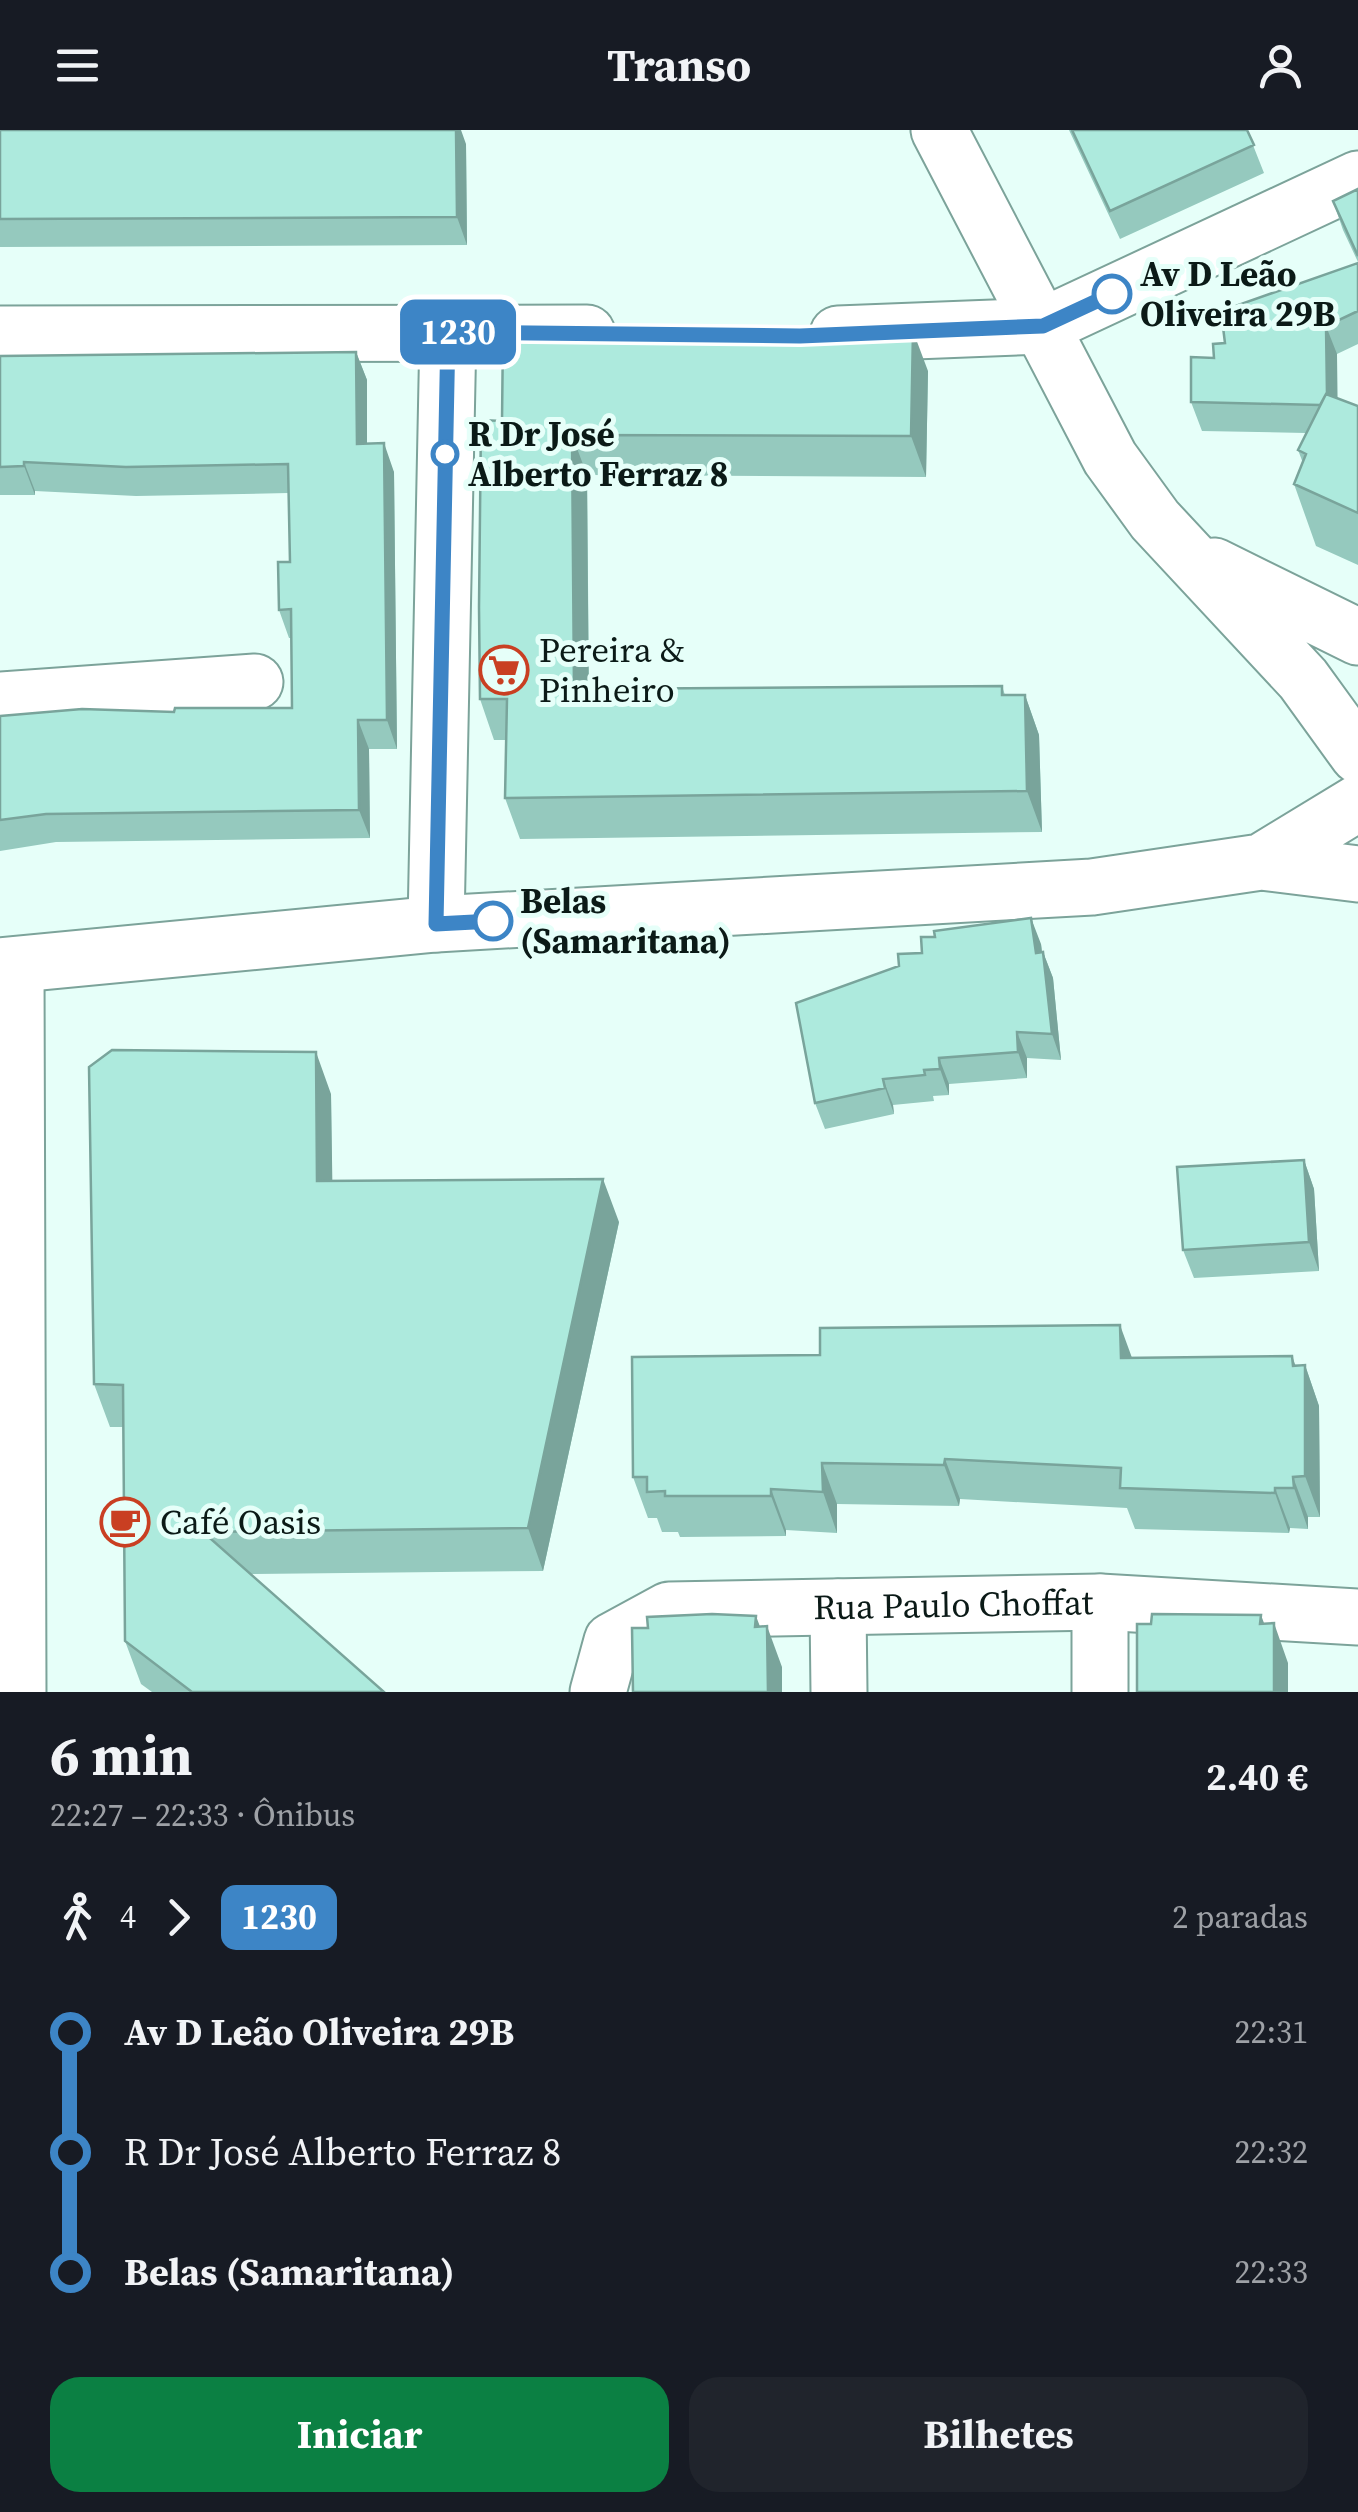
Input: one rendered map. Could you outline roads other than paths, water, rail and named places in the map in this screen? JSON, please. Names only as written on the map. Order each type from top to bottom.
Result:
[{"type":"street","points":[[938,130],[1110,458],[1156,520],[1303,679],[1358,755]]},
{"type":"street","points":[[780,336],[1043,326],[1358,180]]},
{"type":"street","points":[[436,924],[448,332]]},
{"type":"street","points":[[0,334],[644,334]]},
{"type":"street","points":[[1193,556],[1358,636]]},
{"type":"street","points":[[0,700],[256,682]]},
{"type":"street","points":[[1261,862],[1358,803]]},
{"type":"street","points":[[18,1692],[8,966],[436,924],[1092,887],[1261,862],[1358,874]]},
{"type":"street","points":[[1100,1602],[1100,1692]]},
{"type":"street","name":"Rua Paulo Choffat","points":[[598,1692],[612,1641],[669,1610],[1100,1602],[1358,1616]]},
{"type":"street","points":[[838,1607],[838,1692]]},
{"type":"place","name":"Av D Leão Oliveira 29B","points":[[1112,294]]},
{"type":"place","name":"R Dr José Alberto Ferraz 8","points":[[445,454]]},
{"type":"place","name":"Pereira & Pinheiro","points":[[504,670]]},
{"type":"place","name":"Belas (Samaritana)","points":[[493,921]]},
{"type":"place","name":"Café Oasis","points":[[125,1522]]}]
